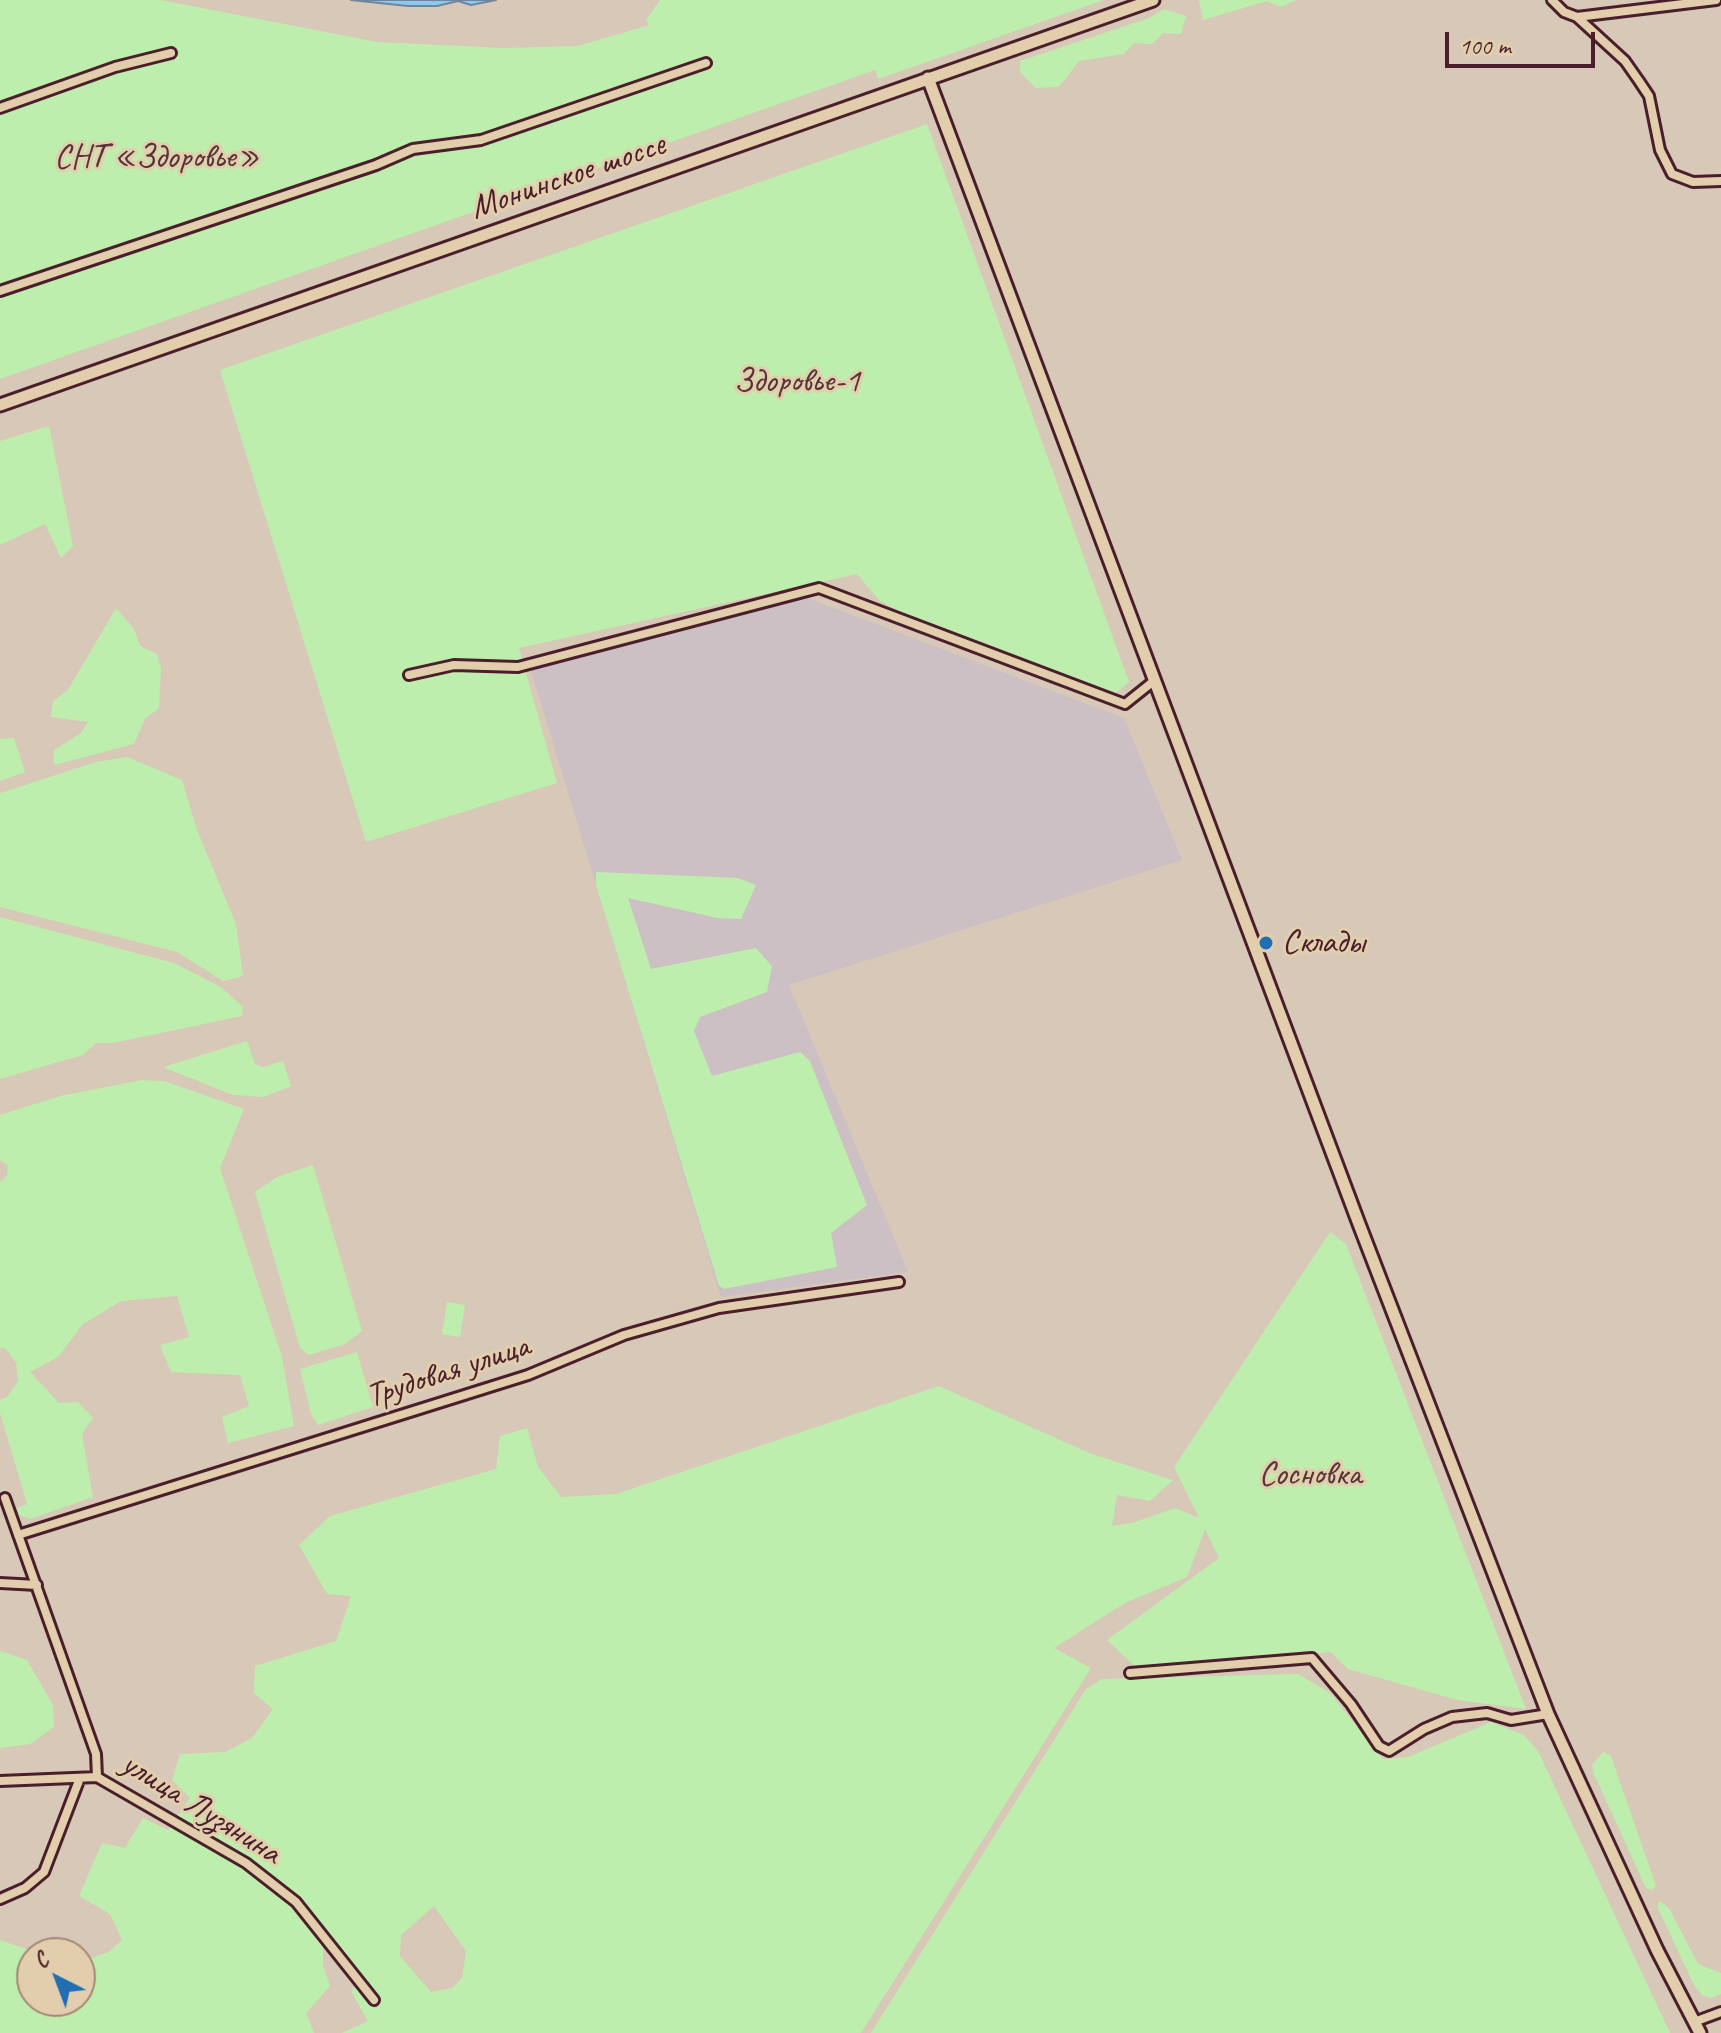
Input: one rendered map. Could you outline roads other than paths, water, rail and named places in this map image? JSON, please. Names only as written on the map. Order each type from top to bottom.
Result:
[{"type":"main road","name":"Монинское шоссе","points":[[0,405],[1153,0]]},
{"type":"main road","points":[[928,78],[1548,1714],[1657,1950],[1697,2028]]},
{"type":"street","points":[[1552,0],[1564,12],[1577,17],[1625,61],[1639,81],[1649,96],[1660,150],[1672,174],[1693,182],[1721,181]]},
{"type":"street","points":[[1577,17],[1716,0]]},
{"type":"street","points":[[0,108],[115,67],[171,53]]},
{"type":"street","points":[[0,291],[376,165],[413,149],[481,140],[706,63]]},
{"type":"street","points":[[409,675],[454,665],[518,667],[819,588],[1125,704],[1155,680]]},
{"type":"street","name":"Трудовая улица","points":[[18,1535],[528,1375],[624,1335],[711,1310],[899,1282]]},
{"type":"street","name":"улица Лузянина","points":[[5,1498],[5,1515],[18,1535],[96,1754],[97,1777],[246,1863],[296,1902],[374,2000]]},
{"type":"street","points":[[0,1583],[37,1585]]},
{"type":"street","points":[[1130,1673],[1312,1658],[1351,1704],[1379,1746],[1389,1751],[1424,1729],[1452,1717],[1487,1713],[1511,1720],[1548,1714]]},
{"type":"street","points":[[0,1781],[97,1777]]},
{"type":"street","points":[[0,1899],[25,1888],[44,1872],[80,1778]]},
{"type":"street","points":[[1697,2028],[1721,2012]]},
{"type":"water","points":[[351,0],[496,0],[471,5],[458,1],[437,6],[408,6]]},
{"type":"place","name":"Склады","points":[[1266,943]]},
{"type":"park label","name":"СНТ «Здоровье»","points":[[157,158]]},
{"type":"park label","name":"Здоровье-1","points":[[797,382]]},
{"type":"park label","name":"Сосновка","points":[[1310,1475]]}]
